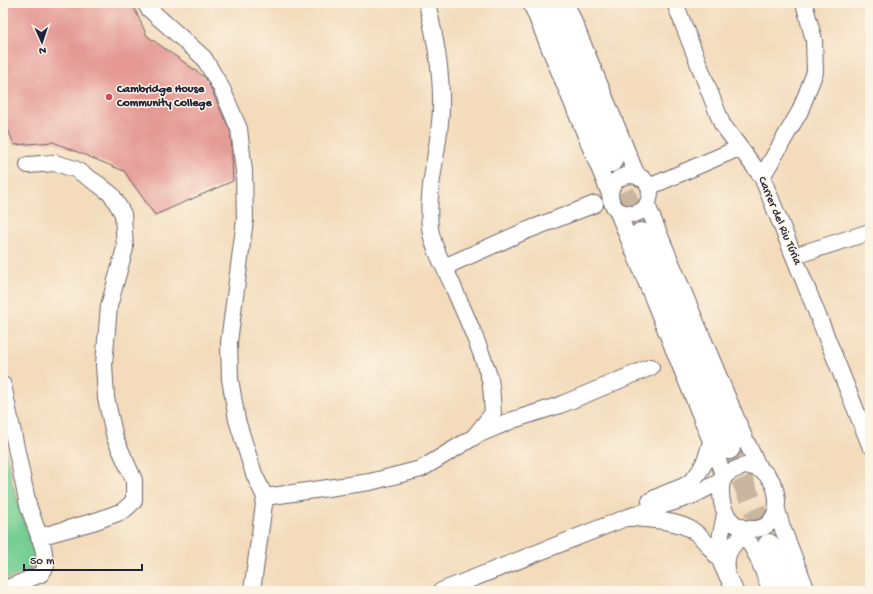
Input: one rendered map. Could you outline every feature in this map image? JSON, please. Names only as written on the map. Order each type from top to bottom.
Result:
[{"type":"main road","points":[[548,3],[611,161]]},
{"type":"main road","points":[[641,234],[720,445]]},
{"type":"main road","points":[[769,545],[787,591]]},
{"type":"street","points":[[145,3],[149,9],[204,58],[222,89],[239,129],[244,171],[245,220],[229,342],[230,379],[237,420],[254,474],[265,497],[252,591]]},
{"type":"street","points":[[427,3],[439,68],[441,108],[438,145],[430,194],[430,229],[437,253],[476,342],[490,381],[493,413],[474,437]]},
{"type":"street","points":[[531,3],[610,194],[613,206],[617,210],[720,445],[723,479],[721,500],[725,514],[730,520],[746,530],[771,591]]},
{"type":"street","points":[[566,3],[635,171],[645,182],[650,199],[647,205],[636,214],[629,215],[617,210]]},
{"type":"street","name":"Carrer del Riu Túria","points":[[675,3],[722,124],[762,177],[870,445]]},
{"type":"street","points":[[762,177],[800,111],[815,72],[814,40],[804,3]]},
{"type":"street","points":[[645,182],[739,148]]},
{"type":"street","points":[[28,165],[55,162],[75,169],[112,195],[123,214],[125,248],[109,306],[104,364],[106,398],[115,438],[134,480],[134,501],[123,511],[96,521],[39,537]]},
{"type":"street","points":[[610,194],[613,184],[620,177],[634,175],[645,182]]},
{"type":"street","points":[[444,267],[523,232],[595,204]]},
{"type":"street","points":[[647,205],[744,437],[759,468],[770,478],[775,486],[778,503],[777,510],[782,527],[807,591]]},
{"type":"street","points":[[794,256],[870,232]]},
{"type":"street","points":[[265,497],[370,482],[421,469],[474,437],[513,420],[560,405],[651,367]]},
{"type":"street","points":[[3,385],[28,505],[39,537],[46,566],[41,574],[3,590]]},
{"type":"street","points":[[628,517],[652,499],[684,486],[694,478],[720,445]]},
{"type":"street","points":[[441,591],[628,517],[692,496],[741,467],[752,466],[759,468]]},
{"type":"street","points":[[724,567],[726,565],[729,551],[746,530],[763,527],[768,523],[777,510]]},
{"type":"street","points":[[725,514],[719,547],[724,567],[735,591]]},
{"type":"street","points":[[628,517],[684,526],[699,535],[724,567]]},
{"type":"green space","points":[[3,438],[12,482],[37,565],[3,582]]},
{"type":"building","name":"Cambridge House Community College","points":[[3,3],[132,3],[147,36],[206,78],[231,133],[233,181],[155,215],[124,171],[53,142],[14,145],[3,116]]},
{"type":"tunnel","points":[[611,161],[641,234]]},
{"type":"tunnel","points":[[729,448],[769,545]]},
{"type":"place","name":"Cambridge House Community College","points":[[109,97]]}]
